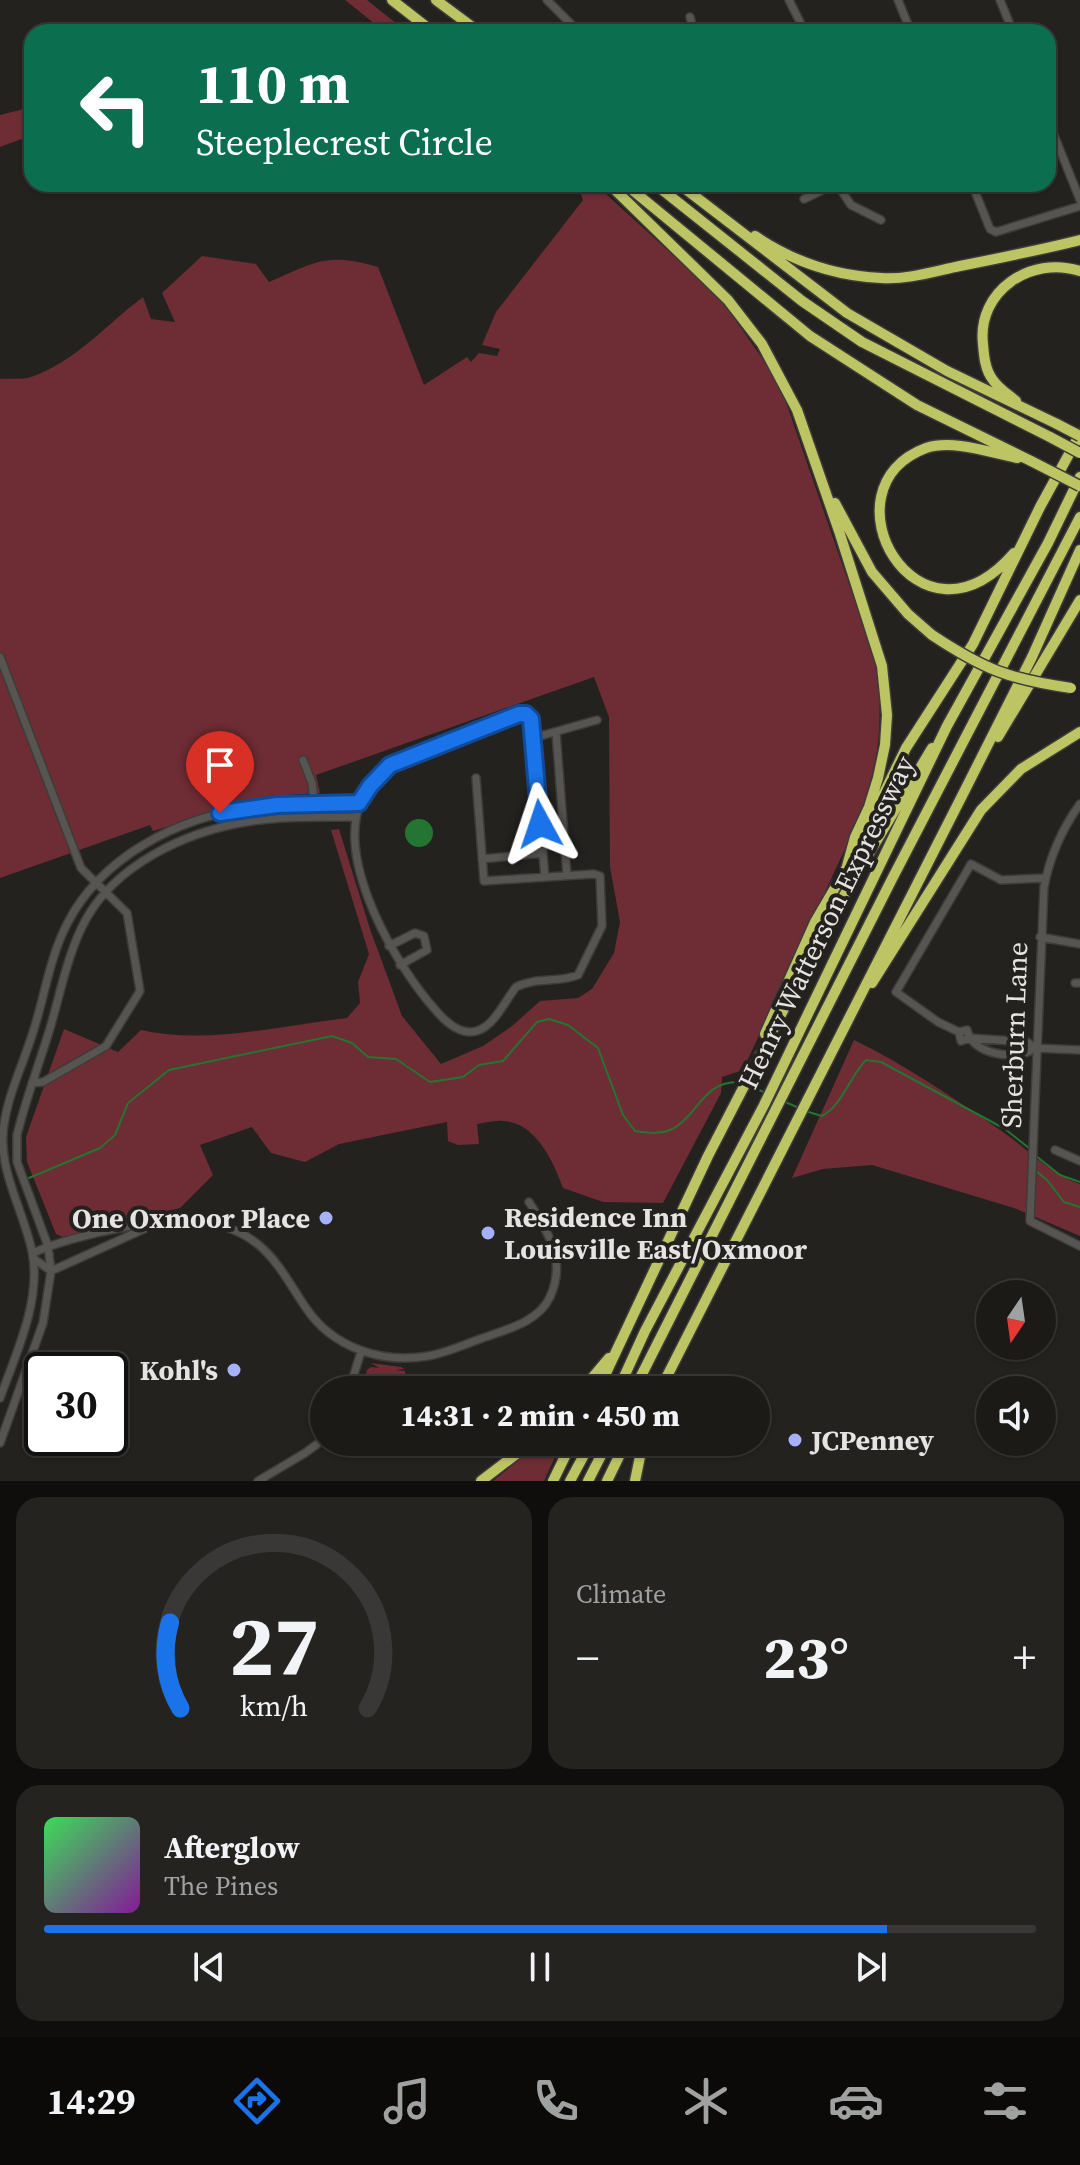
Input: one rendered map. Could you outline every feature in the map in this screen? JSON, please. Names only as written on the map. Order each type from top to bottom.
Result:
[{"type":"highway","points":[[392,0],[423,24]]},
{"type":"highway","points":[[429,0],[458,24]]},
{"type":"highway","points":[[436,0],[468,24]]},
{"type":"highway","points":[[617,192],[728,300],[762,344],[797,410],[867,613],[886,690],[885,745],[869,807],[855,837],[847,866]]},
{"type":"highway","points":[[635,192],[810,336],[917,405],[1080,486]]},
{"type":"highway","points":[[665,192],[802,301],[862,342],[1080,453]]},
{"type":"highway","points":[[605,1376],[653,1269],[740,1095],[815,922],[847,866],[906,748],[973,644],[1080,435],[947,371],[847,313],[692,192]]},
{"type":"highway","points":[[693,192],[769,245],[817,267],[854,276],[884,279],[924,274],[1080,240]]},
{"type":"highway","points":[[1027,410],[991,378],[984,359],[984,317],[1004,285],[1016,277],[1050,267],[1080,271]]},
{"type":"highway","points":[[1023,542],[984,581],[964,589],[930,585],[918,581],[901,568],[890,553],[882,535],[881,498],[898,467],[928,448],[968,448],[1031,461]]},
{"type":"highway","points":[[814,462],[872,572],[908,614],[932,635],[970,661],[994,672],[1024,681],[1076,688]]},
{"type":"highway","name":"Henry Watterson Expressway","points":[[624,1376],[764,1105],[947,726],[1048,543],[1080,477]]},
{"type":"highway","name":"Henry Watterson Expressway","points":[[641,1376],[785,1089],[1080,517]]},
{"type":"highway","points":[[667,1376],[1032,657],[1080,550]]},
{"type":"highway","points":[[965,790],[1080,600]]},
{"type":"highway","points":[[750,1071],[853,877],[947,726]]},
{"type":"highway","points":[[844,1024],[981,810],[1021,769],[1080,732]]},
{"type":"highway","points":[[595,1376],[617,1351]]},
{"type":"highway","points":[[481,1481],[514,1456]]},
{"type":"highway","points":[[553,1481],[565,1456]]},
{"type":"highway","points":[[570,1481],[583,1456]]},
{"type":"highway","points":[[588,1481],[601,1456]]},
{"type":"highway","points":[[607,1481],[619,1456]]},
{"type":"highway","points":[[635,1481],[640,1456]]},
{"type":"street","points":[[547,0],[571,24]]},
{"type":"street","points":[[554,7],[561,0]]},
{"type":"street","points":[[789,0],[801,24]]},
{"type":"street","points":[[898,0],[908,24]]},
{"type":"street","points":[[1000,0],[1010,24]]},
{"type":"street","points":[[690,17],[692,24]]},
{"type":"street","points":[[976,192],[993,231],[1001,232],[1080,203],[1056,141]]},
{"type":"street","points":[[804,199],[819,192]]},
{"type":"street","points":[[842,192],[851,205],[881,220]]},
{"type":"street","points":[[0,657],[81,868],[124,908],[129,919],[140,991],[106,1046],[51,1078],[32,1083]]},
{"type":"street","points":[[476,778],[484,881],[545,877],[567,875],[600,876],[602,926],[578,975],[523,983],[516,987],[485,1028],[470,1032],[456,1028],[434,1009],[400,965],[374,913],[357,858],[355,817],[359,803],[390,765],[519,714],[526,714],[531,719],[545,877]]},
{"type":"street","points":[[533,738],[597,720]]},
{"type":"street","points":[[556,732],[567,875]]},
{"type":"street","points":[[303,760],[312,783],[316,817]]},
{"type":"street","points":[[0,1398],[33,1291],[33,1255],[10,1180],[3,1135],[9,1105],[58,944],[74,911],[95,883],[128,853],[210,816],[249,808],[359,803]]},
{"type":"street","name":"Sherburn Lane","points":[[1080,804],[1054,849],[1046,878],[1040,937],[1030,1221],[1080,1246]]},
{"type":"street","points":[[1072,815],[1080,820]]},
{"type":"street","points":[[0,1443],[43,1323],[51,1271],[48,1246],[17,1162],[17,1135],[76,939],[89,914],[105,892],[149,857],[208,832],[250,821],[355,817]]},
{"type":"street","points":[[482,859],[543,853]]},
{"type":"street","points":[[1046,878],[1001,880],[971,864],[896,992],[938,1022],[959,1032],[961,1041],[970,1038],[1027,1042],[1035,1048],[1080,1050]]},
{"type":"street","points":[[389,946],[415,933],[424,936],[427,950],[400,965]]},
{"type":"street","points":[[1040,937],[1080,944]]},
{"type":"street","points":[[970,1038],[982,1049],[998,1054],[1028,1053],[1035,1048]]},
{"type":"street","points":[[1055,1150],[1080,1161]]},
{"type":"street","points":[[33,1255],[48,1246],[108,1231],[187,1220],[205,1221],[245,1236],[272,1257],[322,1326],[361,1352],[400,1358],[430,1355],[518,1325],[541,1309],[551,1295],[558,1262],[553,1243],[529,1202]]},
{"type":"street","points":[[51,1271],[153,1224]]},
{"type":"street","points":[[33,1255],[51,1271]]},
{"type":"street","points":[[353,1376],[361,1352]]},
{"type":"street","points":[[258,1481],[310,1449]]},
{"type":"shaded area","points":[[345,0],[367,0],[397,24],[375,24]]},
{"type":"shaded area","points":[[24,109],[24,138],[0,147],[0,115]]},
{"type":"shaded area","points":[[580,192],[604,192],[719,297],[779,382],[875,659],[879,736],[862,812],[743,1070],[722,1077],[721,1093],[663,1203],[603,1202],[563,1188],[542,1146],[525,1128],[515,1123],[477,1124],[479,1144],[458,1145],[448,1141],[447,1122],[339,1144],[305,1162],[271,1153],[252,1127],[200,1145],[213,1175],[180,1208],[63,1237],[56,1234],[27,1162],[26,1137],[64,1029],[118,1052],[141,1030],[191,1036],[243,1033],[347,1018],[360,1003],[358,982],[369,954],[331,830],[339,829],[370,929],[402,1016],[441,1064],[483,1046],[540,1001],[578,998],[592,989],[614,953],[620,922],[610,867],[609,717],[594,677],[316,775],[320,793],[269,796],[153,831],[150,825],[0,878],[0,379],[31,377],[62,362],[143,297],[151,319],[175,322],[162,293],[202,256],[256,264],[269,282],[322,261],[346,260],[378,267],[424,385],[467,357],[471,362],[479,353],[497,356],[500,349],[482,345],[496,312],[583,200]]},
{"type":"shaded area","points":[[419,819],[429,823],[433,833],[429,843],[419,847],[409,843],[405,833],[409,823]]},
{"type":"shaded area","points":[[854,1040],[930,1083],[1003,1132],[1049,1168],[1080,1184],[1080,1236],[1014,1208],[872,1165],[823,1169],[792,1178]]},
{"type":"shaded area","points":[[371,1363],[401,1367],[404,1369],[396,1370],[405,1371],[406,1376],[366,1376],[371,1367],[379,1368]]},
{"type":"shaded area","points":[[524,1456],[556,1456],[544,1481],[493,1481]]},
{"type":"waterway","points":[[29,1178],[100,1148],[115,1135],[128,1103],[169,1070],[332,1036],[352,1043],[368,1057],[396,1059],[430,1082],[463,1077],[479,1065],[503,1061],[537,1022],[549,1019],[568,1025],[598,1048],[623,1115],[635,1131],[660,1133],[674,1128],[718,1086],[741,1082]]},
{"type":"waterway","points":[[805,1111],[822,1116],[835,1105],[866,1060],[881,1062],[1005,1129],[1029,1148]]},
{"type":"waterway","points":[[750,1086],[766,1093]]},
{"type":"waterway","points":[[783,1101],[799,1108]]},
{"type":"waterway","points":[[1036,1156],[1060,1175],[1080,1182]]},
{"type":"waterway","points":[[1036,1171],[1064,1202],[1080,1207]]},
{"type":"place","name":"One Oxmoor Place","points":[[326,1218]]},
{"type":"place","name":"Residence Inn Louisville East/Oxmoor","points":[[488,1233]]},
{"type":"place","name":"Kohl's","points":[[234,1370]]},
{"type":"place","name":"JCPenney","points":[[795,1440]]},
{"type":"route","points":[[220,813],[277,805],[359,803],[390,765],[519,714],[526,714],[531,719],[540,824]]}]
